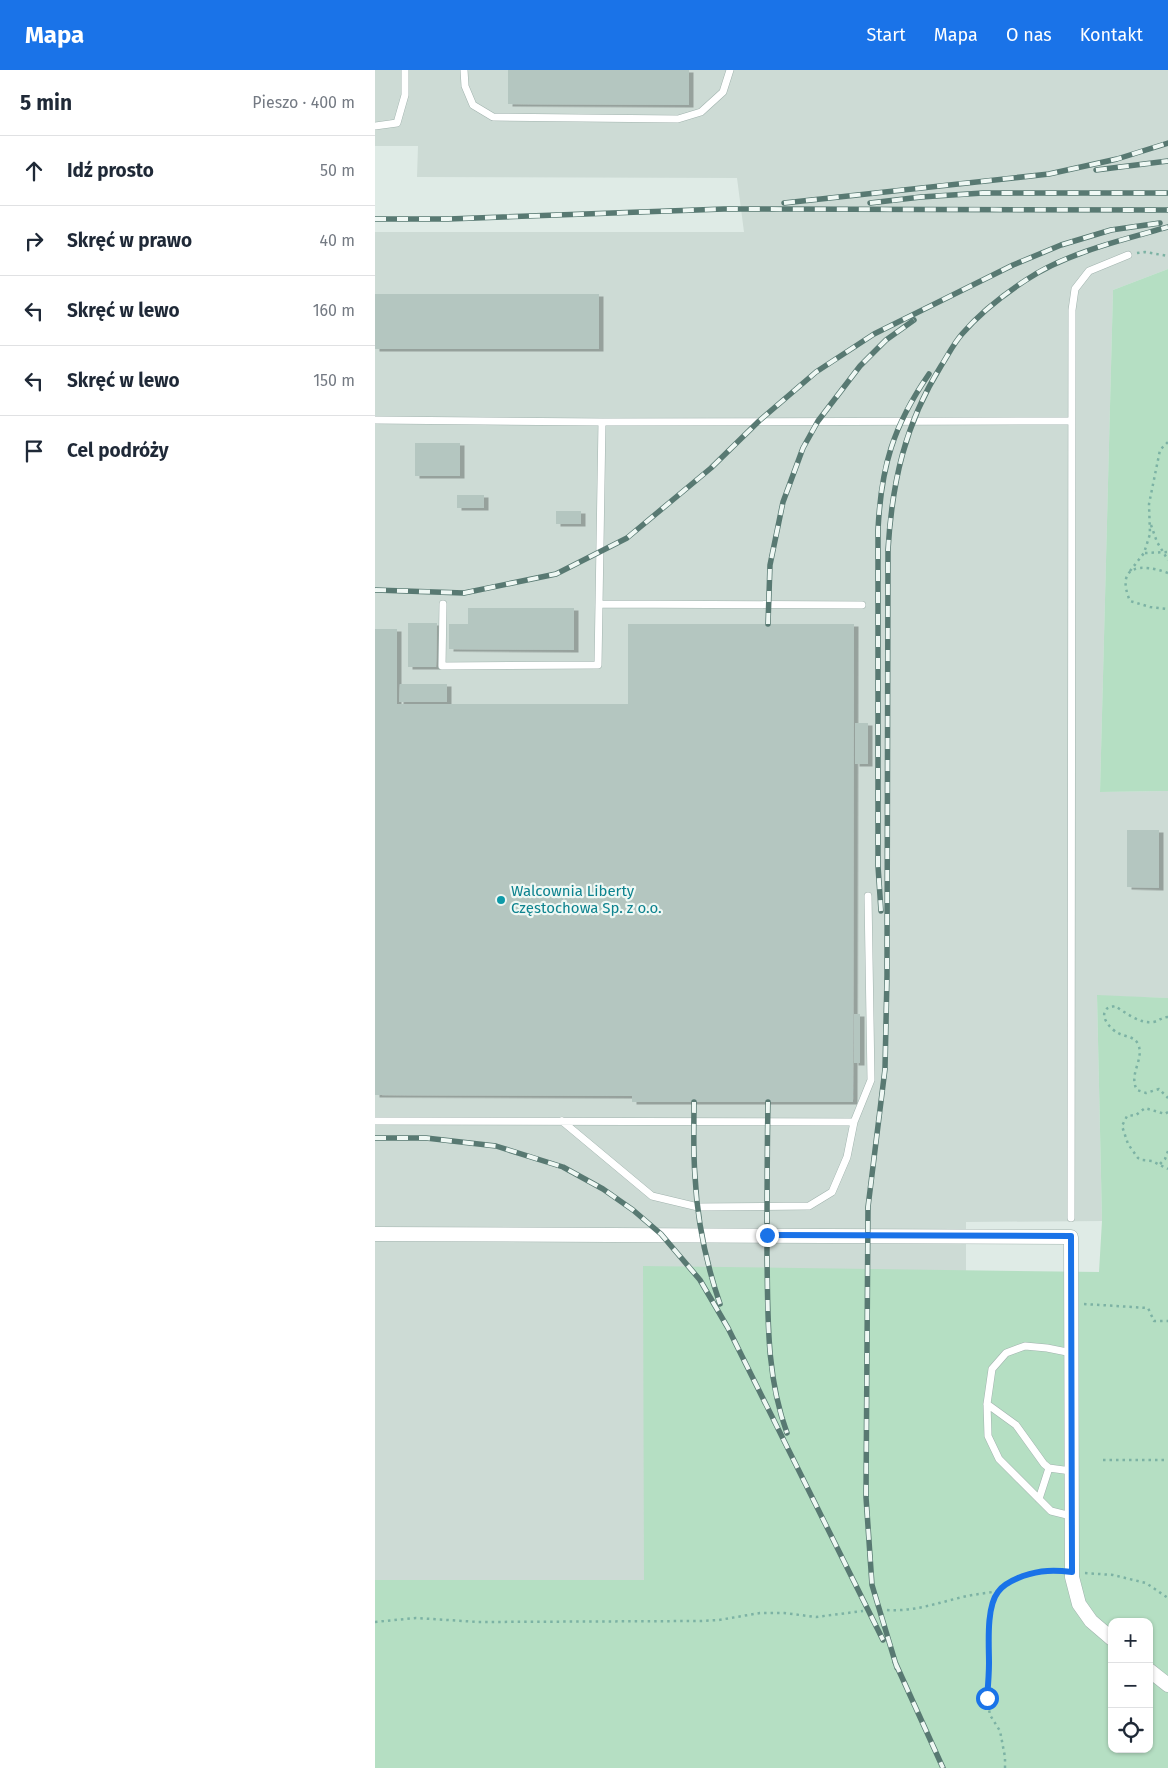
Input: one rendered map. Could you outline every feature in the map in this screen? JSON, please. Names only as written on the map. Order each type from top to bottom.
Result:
[{"type":"street","points":[[375,1234],[1071,1236],[1072,1572],[1079,1604],[1091,1621],[1108,1636]]},
{"type":"street","points":[[1153,1673],[1168,1685]]},
{"type":"lane","points":[[375,126],[397,123],[405,95],[405,70]]},
{"type":"lane","points":[[463,70],[465,86],[473,105],[493,117],[678,119],[701,112],[723,92],[730,70]]},
{"type":"lane","points":[[1071,1218],[1073,790],[1072,310],[1075,289],[1089,271],[1128,255]]},
{"type":"lane","points":[[375,420],[602,422],[1071,421]]},
{"type":"lane","points":[[443,604],[442,666],[598,665],[602,422]]},
{"type":"lane","points":[[600,604],[862,605]]},
{"type":"lane","points":[[561,1121],[652,1196],[698,1207],[809,1206],[832,1192],[847,1158],[854,1122],[871,1080],[868,896]]},
{"type":"lane","points":[[375,1121],[854,1122]]},
{"type":"lane","points":[[1071,1516],[1051,1511],[999,1459],[988,1436],[987,1404],[992,1369],[1006,1353],[1025,1346],[1072,1353]]},
{"type":"lane","points":[[987,1404],[1016,1425],[1043,1464],[1049,1468],[1071,1471]]},
{"type":"lane","points":[[1039,1499],[1049,1468]]},
{"type":"path","points":[[1128,255],[1145,252],[1168,256]]},
{"type":"path","points":[[1168,442],[1160,450],[1149,504],[1150,534],[1144,553],[1125,579],[1125,590],[1130,601],[1150,607],[1168,609]]},
{"type":"path","points":[[1151,524],[1157,542],[1168,560]]},
{"type":"path","points":[[1144,553],[1168,552]]},
{"type":"path","points":[[1130,571],[1142,568],[1168,573]]},
{"type":"path","points":[[1168,1017],[1162,1017],[1150,1023],[1138,1020],[1115,1006],[1107,1008],[1104,1012],[1104,1016],[1115,1032],[1134,1039],[1138,1045],[1140,1052],[1133,1080],[1137,1090],[1145,1093],[1159,1089],[1168,1098]]},
{"type":"path","points":[[1168,1112],[1165,1114],[1145,1108],[1135,1115],[1127,1116],[1122,1126],[1127,1144],[1138,1158],[1152,1161],[1168,1169]]},
{"type":"path","points":[[1159,1164],[1165,1159],[1168,1151]]},
{"type":"path","points":[[1072,1303],[1148,1308],[1154,1321],[1168,1321]]},
{"type":"path","points":[[1103,1460],[1168,1460]]},
{"type":"path","points":[[1005,1768],[1000,1731],[991,1715],[987,1698],[988,1630],[993,1600],[998,1591],[1014,1579],[1039,1571],[1054,1570],[1113,1575],[1146,1583],[1168,1598]]},
{"type":"path","points":[[1161,1594],[1164,1589]]},
{"type":"path","points":[[887,1610],[919,1609],[967,1596],[998,1591]]},
{"type":"path","points":[[375,1622],[416,1618],[478,1622],[700,1622],[760,1613],[784,1613],[816,1617],[863,1611]]},
{"type":"shaded area","points":[[375,70],[1168,70],[1168,269],[1113,290],[1100,792],[1168,791],[1168,998],[1097,996],[1102,1221],[966,1222],[966,1636],[375,1601],[375,232],[744,232],[737,178],[417,177],[418,146],[375,146]]},
{"type":"green space","points":[[1168,269],[1168,791],[1100,792],[1113,290]]},
{"type":"green space","points":[[1097,995],[1168,998],[1168,1768],[375,1768],[375,1580],[644,1580],[643,1266],[1099,1272],[1102,1221]]},
{"type":"building","points":[[508,70],[689,70],[689,105],[508,104]]},
{"type":"building","points":[[375,294],[599,294],[599,349],[375,349]]},
{"type":"building","points":[[415,443],[460,443],[460,476],[415,476]]},
{"type":"building","points":[[457,495],[484,495],[484,508],[457,508]]},
{"type":"building","points":[[556,511],[581,511],[581,524],[556,524]]},
{"type":"building","points":[[468,608],[574,608],[574,650],[449,649],[449,624],[468,624]]},
{"type":"building","points":[[408,623],[437,623],[436,667],[408,667]]},
{"type":"building","points":[[628,624],[854,624],[853,1102],[632,1102],[632,1096],[375,1095],[375,629],[397,629],[397,704],[628,704]]},
{"type":"building","points":[[400,684],[447,684],[447,702],[399,702]]},
{"type":"building","points":[[855,723],[868,723],[868,764],[855,764]]},
{"type":"building","points":[[1127,830],[1159,830],[1159,888],[1127,887]]},
{"type":"building","points":[[854,1014],[860,1014],[860,1063],[854,1063]]},
{"type":"railway","points":[[784,203],[1049,174],[1117,159],[1168,143]]},
{"type":"railway","points":[[1096,170],[1168,161]]},
{"type":"railway","points":[[870,203],[983,193],[1168,193]]},
{"type":"railway","points":[[375,219],[448,219],[724,209],[1168,210]]},
{"type":"railway","points":[[375,590],[464,593],[556,574],[627,538],[711,468],[759,421],[816,372],[874,334],[1013,265],[1061,245],[1111,230],[1160,223]]},
{"type":"railway","points":[[897,1668],[872,1585],[866,1497],[868,1207],[885,1069],[888,550],[897,477],[909,432],[929,388],[956,341],[984,312],[1026,280],[1059,262],[1113,242],[1168,227]]},
{"type":"railway","points":[[768,624],[770,565],[783,502],[803,448],[818,421],[860,366],[886,340],[914,320]]},
{"type":"railway","points":[[881,911],[878,866],[878,530],[880,507],[882,486],[891,448],[906,411],[929,374]]},
{"type":"railway","points":[[694,1102],[694,1157],[700,1225],[710,1273],[720,1304]]},
{"type":"railway","points":[[768,1102],[767,1255],[769,1345],[775,1390],[787,1433]]},
{"type":"railway","points":[[375,1138],[426,1138],[496,1146],[563,1167],[603,1189],[633,1210],[661,1234],[700,1280],[728,1328],[883,1640]]},
{"type":"railway","points":[[895,1662],[943,1768]]},
{"type":"place","name":"Walcownia Liberty Częstochowa Sp. z o.o.","points":[[501,900]]},
{"type":"route","points":[[767,1235],[1071,1236],[1072,1572],[1039,1571],[1014,1579],[998,1591],[993,1600],[988,1630],[987,1698]]}]
